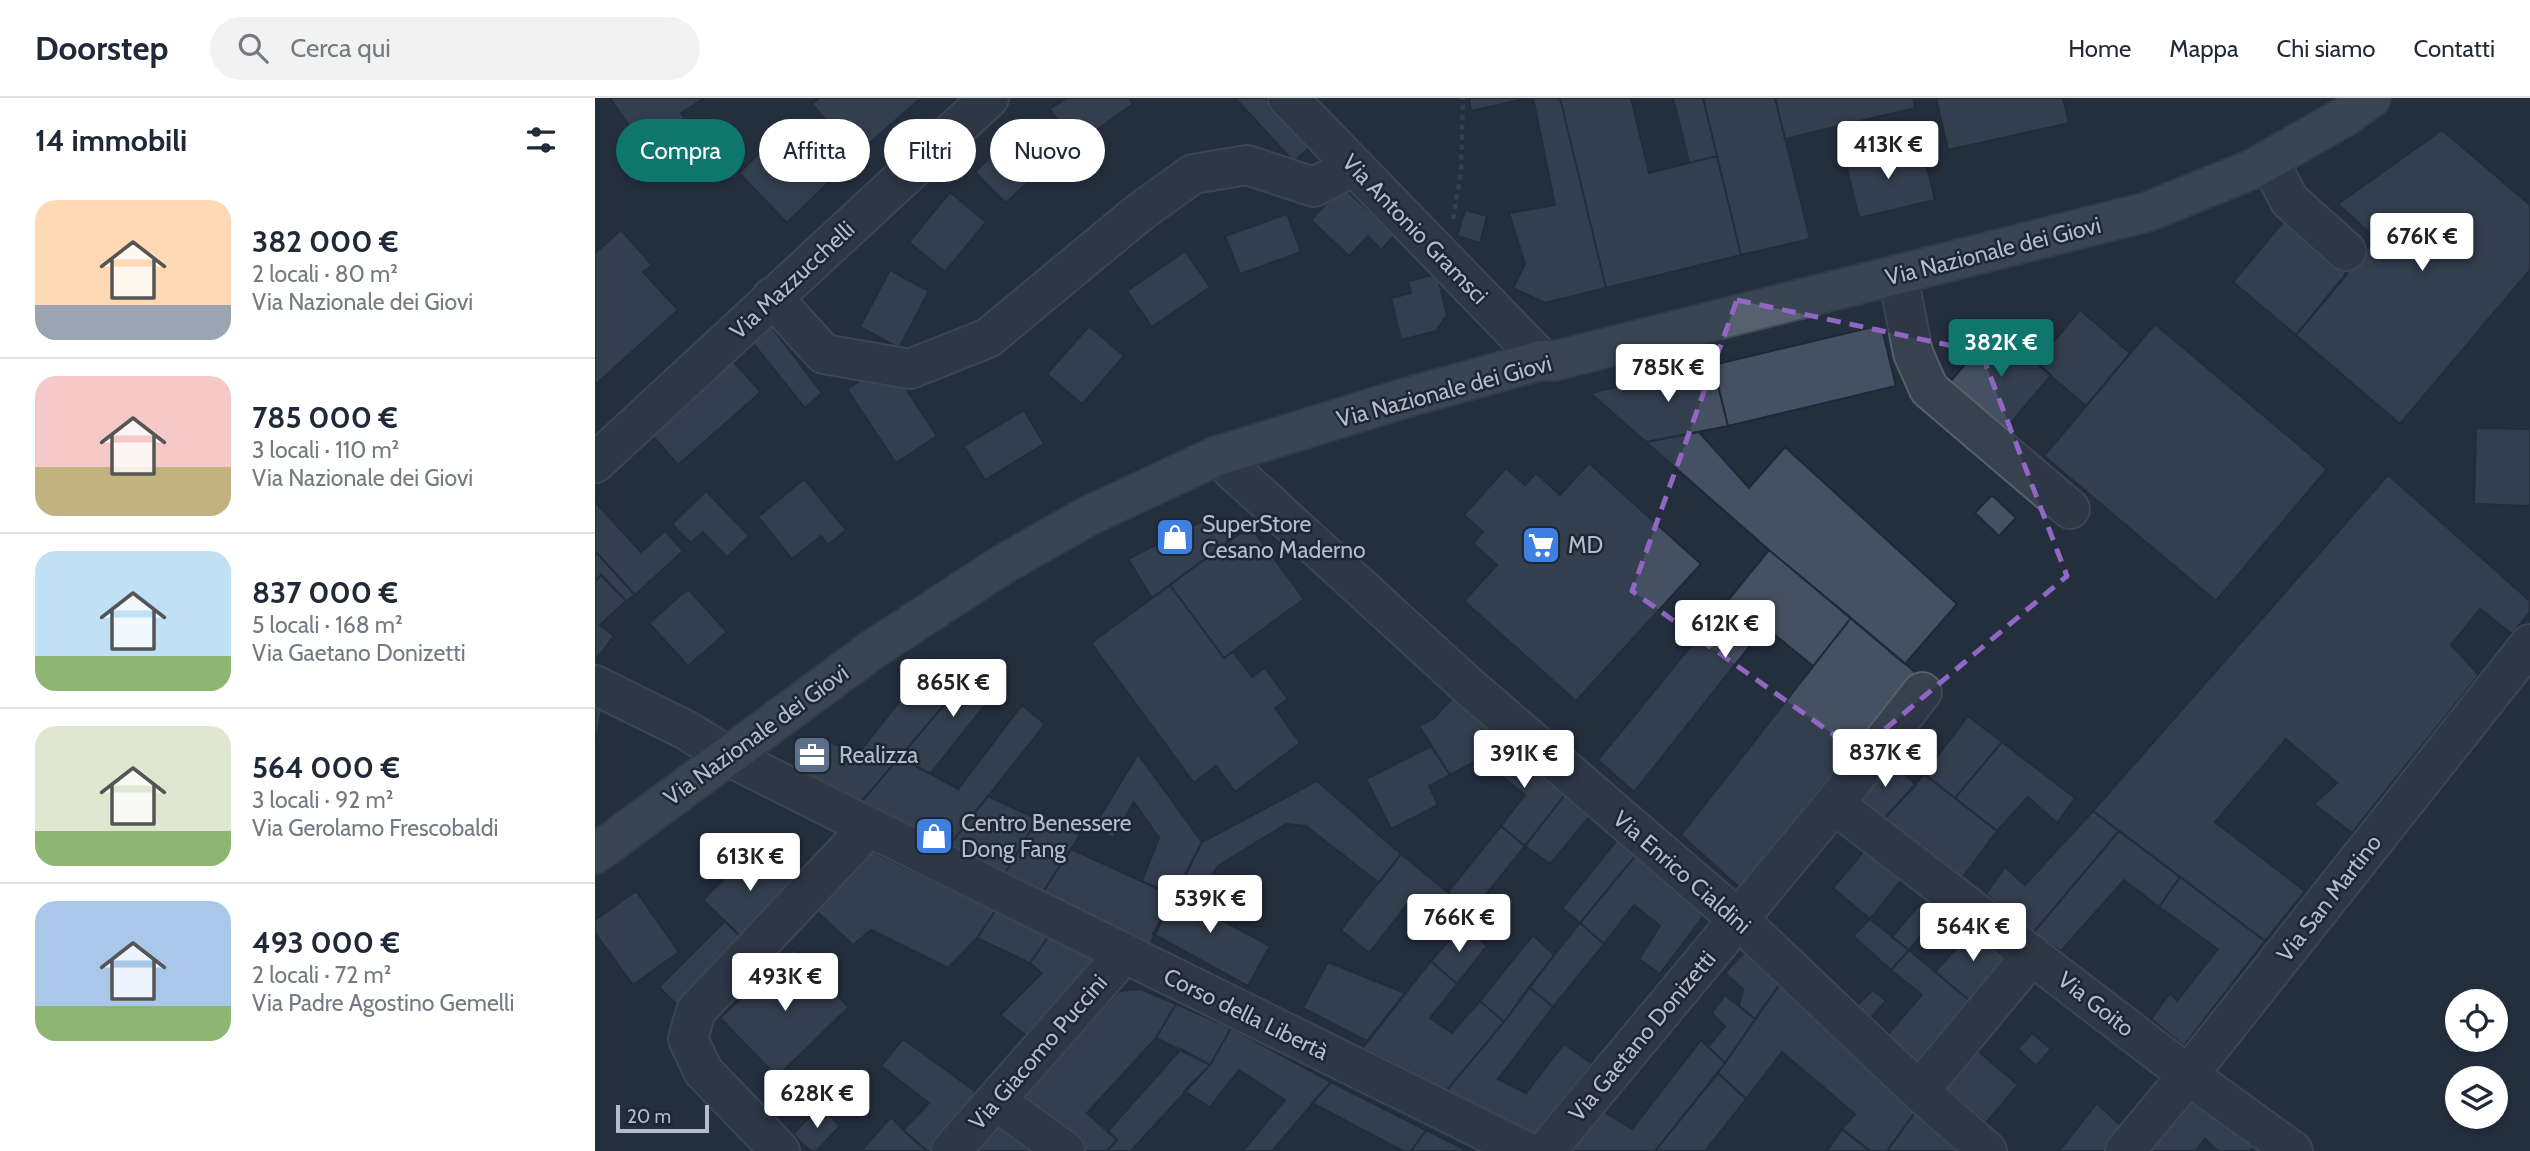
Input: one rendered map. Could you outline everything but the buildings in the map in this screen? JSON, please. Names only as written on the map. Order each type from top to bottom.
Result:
[{"type":"main road","name":"Via Nazionale dei Giovi","points":[[595,854],[872,650],[1002,565],[1088,516],[1217,456],[1405,398],[1542,360],[1554,361],[2147,212],[2203,191],[2268,160],[2344,117],[2371,98]]},
{"type":"street","name":"Via Mazzucchelli","points":[[595,463],[989,98]]},
{"type":"street","name":"Via Antonio Gramsci","points":[[1288,98],[1542,360]]},
{"type":"street","points":[[2268,160],[2290,201],[2346,251]]},
{"type":"street","points":[[772,297],[824,354],[910,369],[988,338],[1140,212],[1193,174],[1247,165],[1314,187],[1354,166]]},
{"type":"street","points":[[1898,275],[1913,353],[1929,389],[2070,509]]},
{"type":"street","name":"Via Enrico Cialdini","points":[[1217,456],[1466,684],[1738,919],[1919,1091],[1987,1151]]},
{"type":"street","name":"Via San Martino","points":[[2125,1151],[2530,644]]},
{"type":"street","name":"Corso della Libertà","points":[[595,685],[869,827],[1524,1151]]},
{"type":"street","name":"Via Gaetano Donizetti","points":[[1546,1151],[1834,804],[1922,692]]},
{"type":"street","name":"Via Goito","points":[[1834,804],[2188,1075],[2293,1151]]},
{"type":"street","points":[[780,1151],[703,1071],[688,1039],[696,1011],[869,827]]},
{"type":"street","name":"Via Giacomo Puccini","points":[[951,1151],[1124,954]]},
{"type":"street","points":[[1919,1091],[2032,955]]},
{"type":"street","points":[[996,1101],[1065,1151]]},
{"type":"path","points":[[1437,251],[1449,229],[1460,187],[1463,98]]},
{"type":"highlighted area","points":[[1737,300],[1981,352],[2067,576],[1858,752],[1632,591]]},
{"type":"place","name":"SuperStore Cesano Maderno","points":[[1175,537]]},
{"type":"place","name":"MD","points":[[1541,545]]},
{"type":"place","name":"Realizza","points":[[812,755]]},
{"type":"place","name":"Centro Benessere Dong Fang","points":[[934,836]]}]
